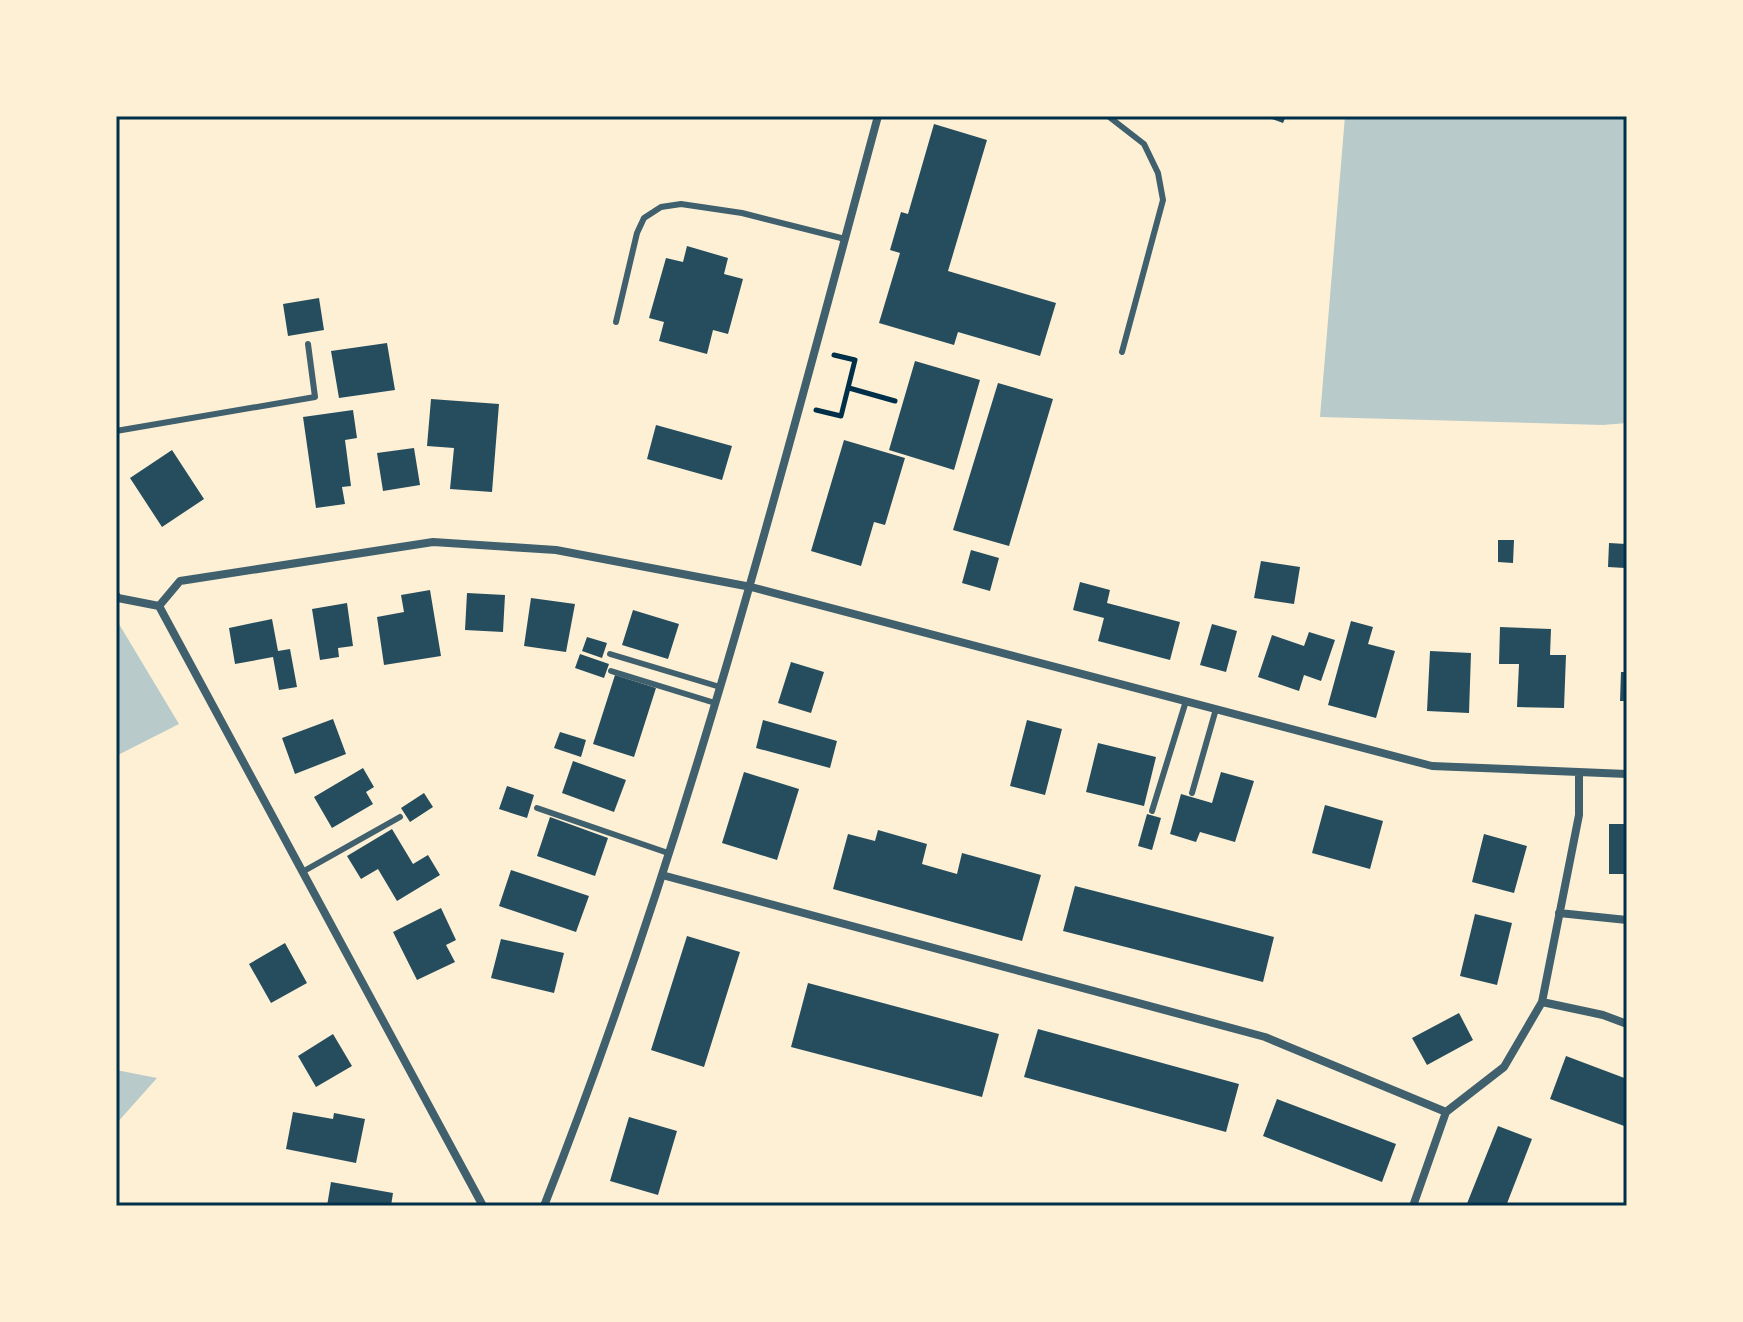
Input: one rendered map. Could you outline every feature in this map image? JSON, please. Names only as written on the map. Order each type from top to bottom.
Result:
[{"type":"street","points":[[544,1206],[662,875],[751,587],[878,116]]},
{"type":"street","points":[[159,606],[180,581],[433,542],[556,550],[751,587],[1432,766],[1627,774]]},
{"type":"street","points":[[116,595],[118,598],[159,606]]},
{"type":"street","points":[[159,606],[483,1206]]},
{"type":"street","points":[[1413,1206],[1446,1112],[1504,1067],[1542,1002],[1579,815],[1579,773]]},
{"type":"street","points":[[662,875],[1265,1037],[1446,1112]]},
{"type":"street","points":[[1559,913],[1627,920]]},
{"type":"street","points":[[1542,1002],[1603,1015],[1627,1024]]},
{"type":"lane","points":[[1108,116],[1144,144],[1158,173],[1163,200],[1122,352]]},
{"type":"lane","points":[[616,322],[637,233],[644,218],[661,207],[681,204],[742,213],[845,239]]},
{"type":"lane","points":[[116,431],[315,397],[308,344]]},
{"type":"lane","points":[[610,654],[720,687]]},
{"type":"lane","points":[[611,671],[715,703]]},
{"type":"lane","points":[[1152,811],[1186,701]]},
{"type":"lane","points":[[1192,793],[1216,709]]},
{"type":"lane","points":[[537,808],[668,853]]},
{"type":"lane","points":[[304,871],[400,817]]},
{"type":"path","points":[[799,406],[841,416],[849,388],[855,360],[815,350]]},
{"type":"path","points":[[849,388],[895,401]]},
{"type":"shaded area","points":[[1345,116],[1627,116],[1627,423],[1603,425],[1320,417]]},
{"type":"shaded area","points":[[116,619],[179,724],[116,756]]},
{"type":"shaded area","points":[[116,1070],[157,1078],[116,1124]]},
{"type":"building","points":[[1264,116],[1286,116],[1283,123]]},
{"type":"building","points":[[934,124],[987,140],[948,271],[1056,303],[1040,356],[958,332],[954,345],[879,323],[900,253],[890,250],[901,212],[908,214]]},
{"type":"building","points":[[687,246],[728,258],[724,274],[743,279],[728,334],[713,330],[707,354],[659,341],[664,322],[649,318],[666,258],[683,262]]},
{"type":"building","points":[[319,298],[324,330],[288,336],[283,304]]},
{"type":"building","points":[[387,343],[395,390],[339,398],[331,351]]},
{"type":"building","points":[[915,361],[980,380],[954,470],[889,450]]},
{"type":"building","points":[[998,383],[1053,399],[1009,546],[953,530]]},
{"type":"building","points":[[431,399],[499,404],[492,492],[450,489],[454,448],[427,446]]},
{"type":"building","points":[[353,410],[357,438],[345,440],[351,486],[342,487],[345,504],[316,508],[303,417]]},
{"type":"building","points":[[656,425],[732,446],[722,480],[647,459]]},
{"type":"building","points":[[844,440],[905,458],[885,525],[874,522],[861,566],[811,551]]},
{"type":"building","points":[[414,448],[420,485],[383,491],[377,453]]},
{"type":"building","points":[[172,450],[204,499],[162,527],[130,478]]},
{"type":"building","points":[[1498,540],[1514,540],[1513,563],[1498,562]]},
{"type":"building","points":[[1609,543],[1626,544],[1625,568],[1608,567]]},
{"type":"building","points":[[971,550],[999,558],[990,591],[962,583]]},
{"type":"building","points":[[1261,561],[1300,567],[1294,604],[1254,598]]},
{"type":"building","points":[[1080,582],[1110,590],[1107,603],[1180,622],[1170,660],[1098,641],[1104,618],[1073,610]]},
{"type":"building","points":[[430,590],[441,656],[384,665],[377,617],[404,612],[401,595]]},
{"type":"building","points":[[467,593],[505,595],[503,632],[465,630]]},
{"type":"building","points":[[531,598],[575,604],[566,652],[524,646]]},
{"type":"building","points":[[347,603],[353,646],[338,648],[339,657],[320,660],[312,609]]},
{"type":"building","points":[[633,610],[679,624],[668,659],[622,645]]},
{"type":"building","points":[[272,619],[278,651],[290,649],[297,687],[279,690],[273,657],[235,664],[229,628]]},
{"type":"building","points":[[1351,621],[1373,627],[1368,644],[1395,651],[1376,718],[1328,705]]},
{"type":"building","points":[[1212,624],[1237,631],[1226,672],[1200,665]]},
{"type":"building","points":[[1500,627],[1551,629],[1550,655],[1566,655],[1564,708],[1517,707],[1519,664],[1499,664]]},
{"type":"building","points":[[1309,632],[1335,640],[1321,681],[1304,675],[1299,691],[1258,677],[1272,635],[1304,646]]},
{"type":"building","points":[[587,637],[607,643],[602,658],[582,651]]},
{"type":"building","points":[[1430,651],[1471,653],[1469,713],[1427,711]]},
{"type":"building","points":[[580,654],[609,664],[604,678],[575,668]]},
{"type":"building","points":[[791,662],[824,672],[811,713],[778,703]]},
{"type":"building","points":[[1621,672],[1627,672],[1627,701],[1620,701]]},
{"type":"building","points":[[615,675],[656,688],[634,757],[593,744]]},
{"type":"building","points":[[333,719],[346,754],[295,774],[282,738]]},
{"type":"building","points":[[763,720],[837,741],[830,768],[756,748]]},
{"type":"building","points":[[1027,720],[1062,729],[1045,795],[1010,786]]},
{"type":"building","points":[[560,732],[586,740],[581,757],[554,748]]},
{"type":"building","points":[[1098,743],[1156,757],[1144,806],[1086,792]]},
{"type":"building","points":[[573,761],[626,780],[614,812],[562,793]]},
{"type":"building","points":[[363,768],[374,787],[366,792],[373,804],[332,828],[314,797]]},
{"type":"building","points":[[744,772],[799,789],[777,860],[722,843]]},
{"type":"building","points":[[1221,772],[1254,781],[1235,842],[1200,832],[1196,842],[1170,834],[1181,794],[1212,803]]},
{"type":"building","points":[[507,786],[534,795],[527,818],[499,809]]},
{"type":"building","points":[[424,793],[433,807],[410,822],[401,808]]},
{"type":"building","points":[[1325,805],[1383,821],[1370,869],[1312,853]]},
{"type":"building","points":[[1147,814],[1161,818],[1152,850],[1138,846]]},
{"type":"building","points":[[550,817],[608,838],[595,876],[537,856]]},
{"type":"building","points":[[1609,824],[1627,824],[1627,874],[1609,874]]},
{"type":"building","points":[[392,829],[413,864],[428,855],[440,875],[397,901],[378,869],[361,879],[347,856]]},
{"type":"building","points":[[878,830],[927,844],[922,864],[957,874],[962,853],[1041,875],[1022,941],[833,889],[848,834],[875,841]]},
{"type":"building","points":[[1484,834],[1527,846],[1514,893],[1472,882]]},
{"type":"building","points":[[511,870],[589,896],[576,932],[499,906]]},
{"type":"building","points":[[1075,886],[1274,937],[1263,982],[1063,931]]},
{"type":"building","points":[[441,908],[456,940],[446,945],[455,962],[417,980],[393,932]]},
{"type":"building","points":[[1475,914],[1512,923],[1497,985],[1460,976]]},
{"type":"building","points":[[687,936],[740,952],[704,1067],[651,1050]]},
{"type":"building","points":[[501,939],[564,953],[554,993],[491,978]]},
{"type":"building","points":[[285,943],[307,983],[271,1003],[249,964]]},
{"type":"building","points":[[808,983],[999,1034],[982,1097],[791,1047]]},
{"type":"building","points":[[1459,1013],[1473,1040],[1427,1065],[1412,1038]]},
{"type":"building","points":[[1038,1029],[1239,1084],[1226,1132],[1024,1077]]},
{"type":"building","points":[[333,1034],[352,1066],[316,1087],[298,1056]]},
{"type":"building","points":[[1566,1056],[1627,1079],[1627,1127],[1550,1099]]},
{"type":"building","points":[[1277,1099],[1396,1144],[1382,1182],[1263,1136]]},
{"type":"building","points":[[293,1112],[333,1119],[334,1113],[365,1119],[356,1163],[286,1149]]},
{"type":"building","points":[[629,1117],[677,1131],[658,1195],[610,1181]]},
{"type":"building","points":[[1498,1126],[1532,1139],[1506,1206],[1466,1206]]},
{"type":"building","points":[[331,1182],[393,1193],[391,1206],[327,1206]]}]
